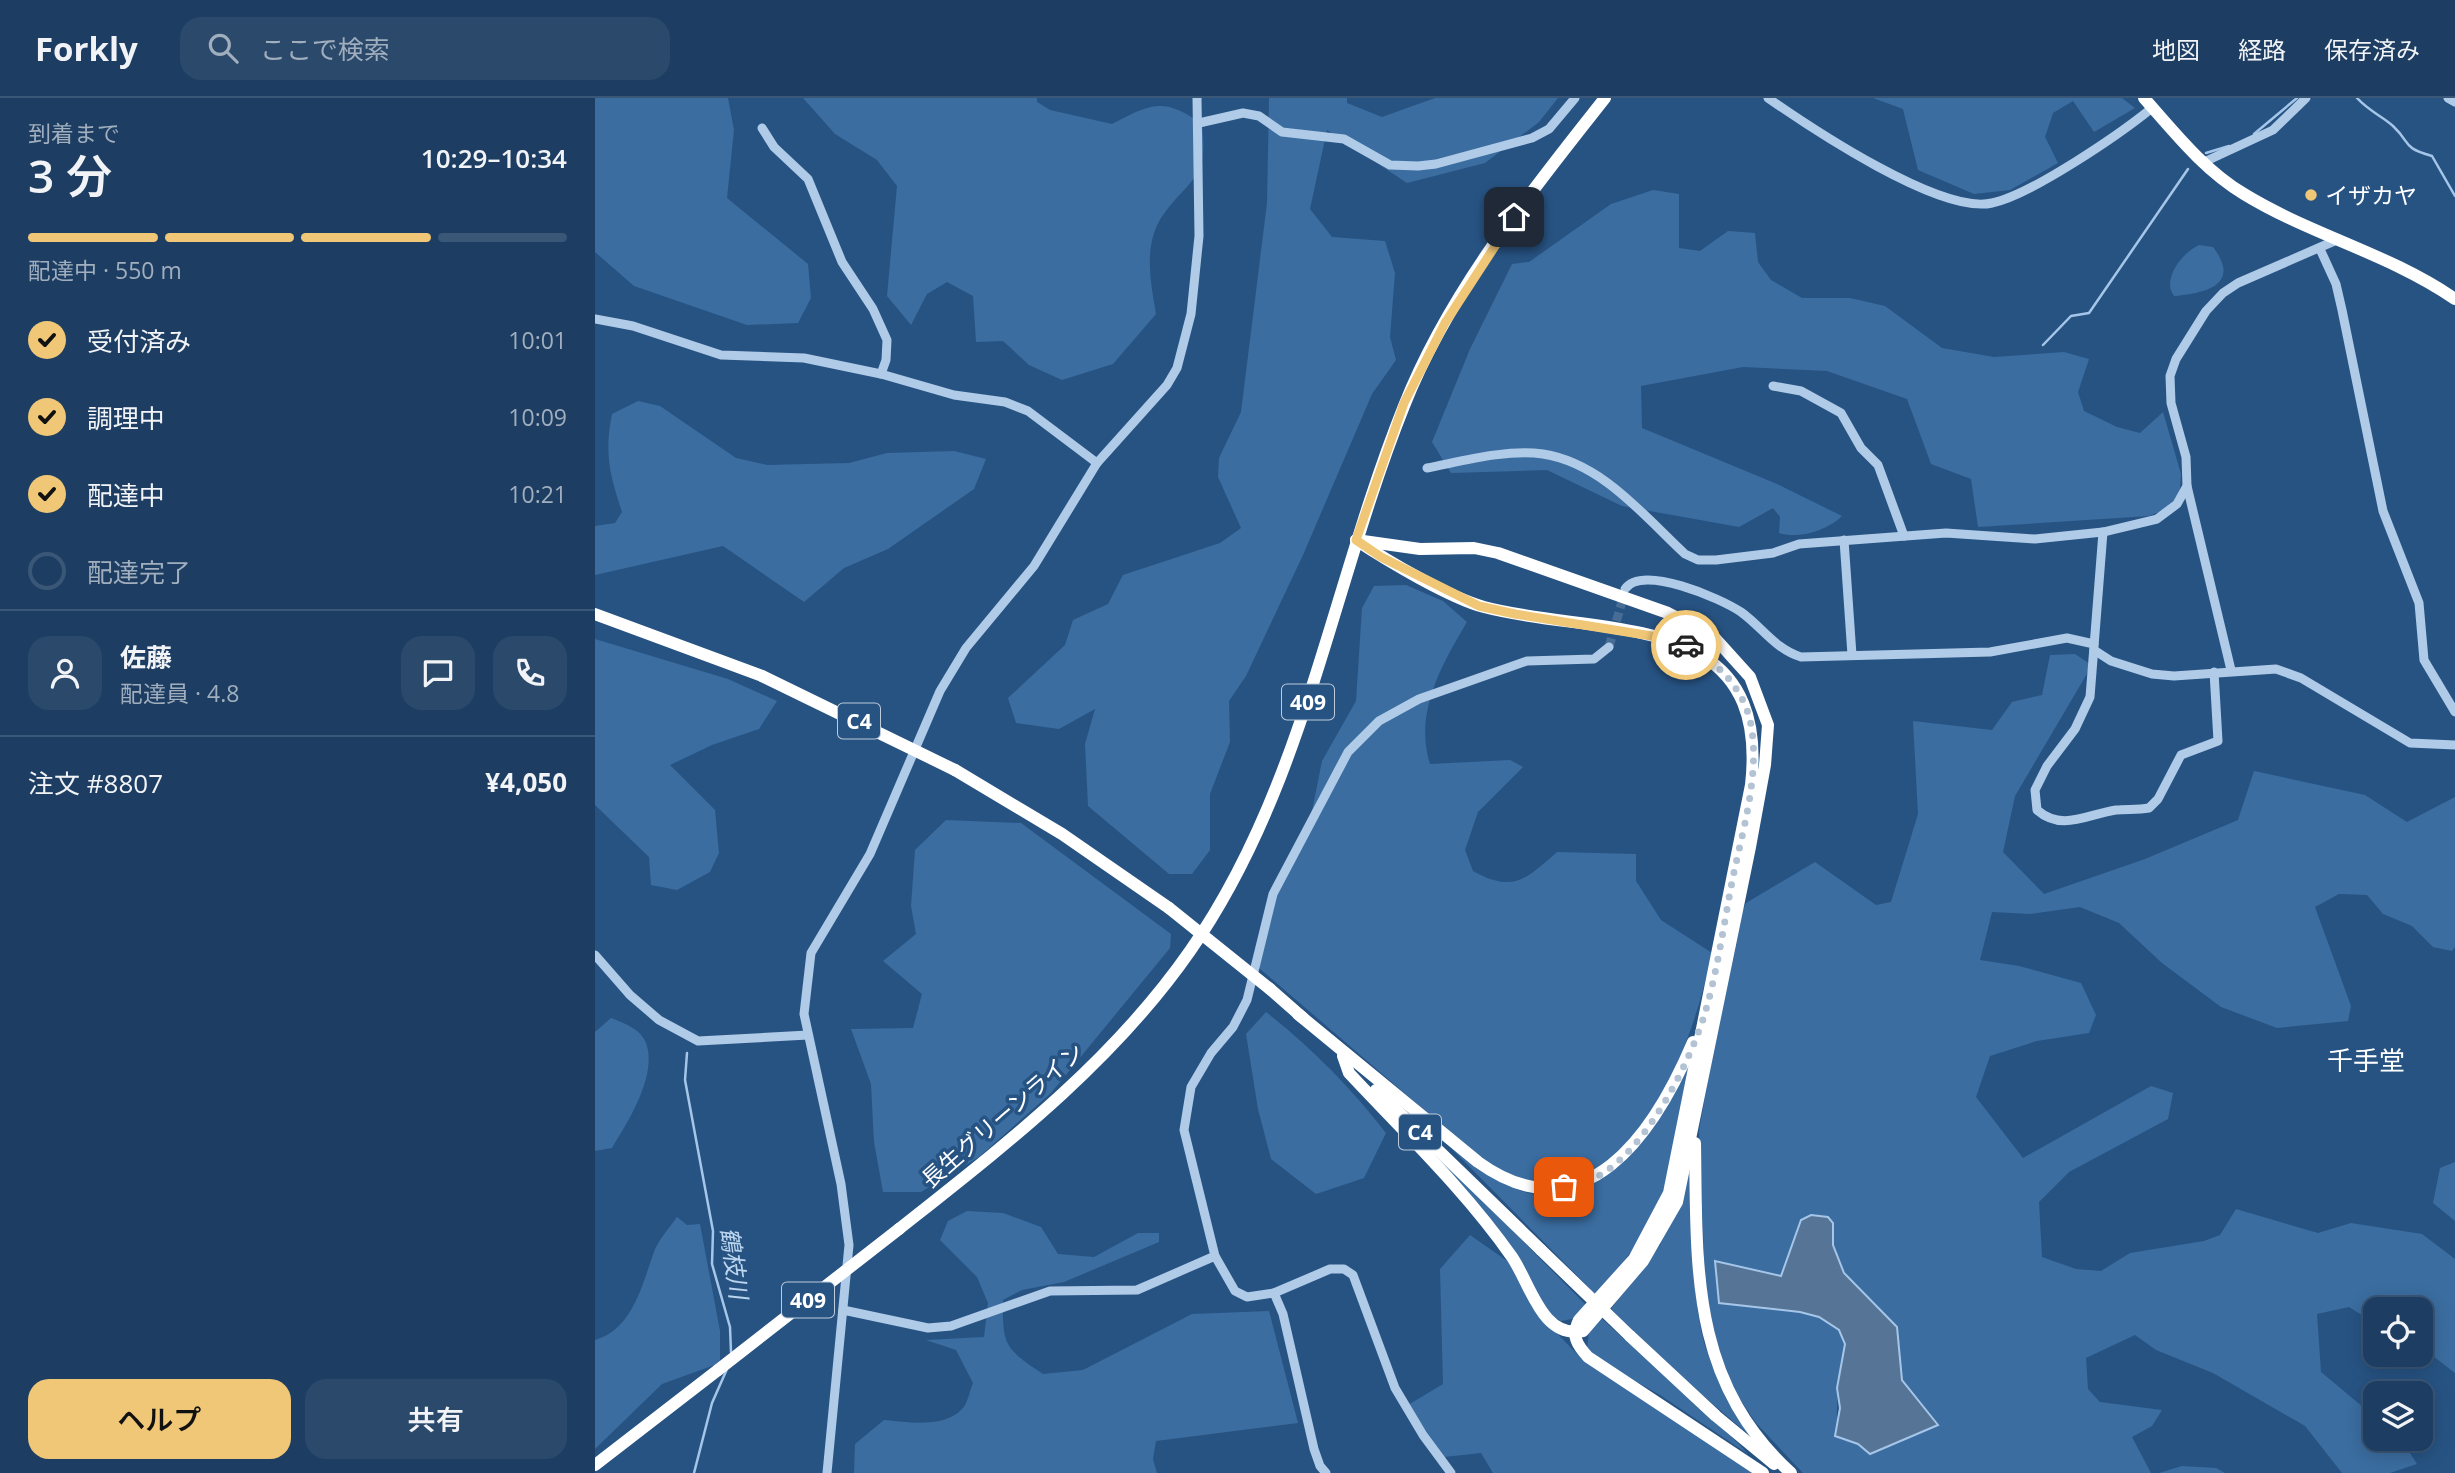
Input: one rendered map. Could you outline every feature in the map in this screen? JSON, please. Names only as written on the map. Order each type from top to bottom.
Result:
[{"type":"highway","name":"長生グリーンライン","points":[[595,1465],[899,1229],[1076,1084],[1140,1015],[1190,950],[1252,844],[1277,787],[1299,730],[1356,540],[1404,403],[1445,323],[1474,275],[1534,190],[1605,98]]},
{"type":"highway","points":[[2148,103],[2201,163],[2244,194],[2388,260],[2455,299]]},
{"type":"highway","points":[[1356,540],[1381,557],[1479,606],[1658,637],[1687,646],[1709,658],[1728,676],[1751,722],[1754,754],[1739,846],[1669,1193],[1634,1259],[1579,1320],[1575,1343],[1588,1357],[1763,1473]]},
{"type":"highway","points":[[1343,1056],[1349,1073],[1495,1233],[1547,1319],[1560,1331],[1583,1331],[1643,1261],[1677,1202],[1765,765],[1768,725],[1749,677],[1713,636],[1668,613],[1533,564],[1473,548],[1420,550],[1356,540]]},
{"type":"highway","name":"C4","points":[[595,614],[762,676],[955,770],[1062,834],[1168,908],[1298,1014],[1630,1336],[1716,1416],[1786,1473]]},
{"type":"highway","points":[[1298,1014],[1501,1179],[1533,1187],[1564,1187],[1594,1178],[1624,1157],[1653,1119],[1683,1064],[1705,1013]]},
{"type":"highway","points":[[1695,1121],[1705,1326],[1715,1360],[1734,1400],[1758,1437],[1791,1473]]},
{"type":"street","points":[[827,1473],[849,1245],[841,1184],[804,1014],[811,953],[870,854],[940,691],[966,648],[1034,566],[1097,463],[1167,385],[1185,347],[1199,236],[1197,98]]},
{"type":"street","points":[[1199,123],[1243,113],[1259,116],[1282,132],[1344,139],[1390,165],[1418,166],[1436,164],[1532,138],[1549,129],[1575,98]]},
{"type":"street","points":[[1768,98],[1833,143],[1888,173],[1974,204],[1991,204],[2032,185],[2124,131],[2148,103]]},
{"type":"street","points":[[2201,163],[2273,130],[2306,98]]},
{"type":"street","points":[[2448,98],[2455,102]]},
{"type":"street","points":[[762,128],[774,147],[808,179],[842,262],[873,309],[887,340],[886,360],[881,374]]},
{"type":"street","points":[[2231,670],[2187,486],[2186,457],[2171,403],[2169,376],[2176,359],[2206,311],[2223,293],[2238,283],[2339,239]]},
{"type":"street","points":[[2320,249],[2336,284],[2376,465],[2383,511],[2419,603],[2424,660],[2455,712]]},
{"type":"street","points":[[595,319],[633,326],[721,355],[804,358],[881,374],[1028,411],[1097,463]]},
{"type":"street","points":[[1773,386],[1801,391],[1841,413],[1861,448],[1878,465],[1904,536]]},
{"type":"street","points":[[1427,468],[1519,454],[1562,458],[1612,486],[1685,554],[1698,560],[1773,553],[1798,544],[1843,540],[1946,533],[2035,539],[2103,532],[2142,524],[2169,512],[2187,486]]},
{"type":"street","points":[[2103,532],[2090,697],[2083,714],[2047,766],[2035,790],[2037,810],[2062,822],[2115,811],[2150,808],[2158,799],[2181,755],[2218,741],[2214,672]]},
{"type":"street","points":[[1843,540],[1852,655]]},
{"type":"street","points":[[1625,589],[1639,578],[1653,578],[1729,605],[1758,625],[1783,652],[1816,658],[1990,652],[2045,640],[2067,639],[2094,647],[2111,661],[2152,674],[2174,676],[2269,669],[2287,672],[2410,743],[2455,745]]},
{"type":"street","points":[[1451,1473],[1423,1436],[1395,1388],[1353,1275],[1344,1269],[1330,1269],[1274,1293],[1247,1297],[1235,1291],[1215,1256],[1184,1130],[1191,1087],[1211,1053],[1233,1027],[1247,1000],[1273,894],[1349,752],[1379,721],[1419,699],[1527,661],[1594,659],[1609,647]]},
{"type":"street","points":[[595,955],[630,995],[659,1020],[698,1041],[808,1035]]},
{"type":"street","points":[[843,1310],[928,1328],[951,1325],[1050,1291],[1137,1290],[1215,1256]]},
{"type":"street","points":[[1274,1293],[1283,1314],[1314,1449],[1320,1466],[1326,1473]]},
{"type":"shaded area","points":[[595,98],[728,98],[734,130],[727,198],[808,264],[811,298],[798,323],[747,325],[634,286],[595,252]]},
{"type":"shaded area","points":[[803,98],[1037,98],[1037,102],[1050,110],[1112,124],[1138,111],[1158,106],[1178,110],[1189,116],[1202,124],[1202,157],[1195,177],[1155,229],[1150,265],[1156,314],[1113,364],[1062,380],[1029,365],[1003,341],[976,342],[973,296],[947,282],[927,294],[911,325],[887,296],[897,186],[877,160],[835,134]]},
{"type":"shaded area","points":[[1269,98],[1347,98],[1347,103],[1382,117],[1435,98],[1558,98],[1539,122],[1485,163],[1407,183],[1327,130],[1310,209],[1332,237],[1385,241],[1395,273],[1390,337],[1396,360],[1372,394],[1303,555],[1246,676],[1229,701],[1230,742],[1210,794],[1210,850],[1192,874],[1169,874],[1088,806],[1085,744],[1095,709],[1059,729],[1016,723],[1008,698],[1065,645],[1073,620],[1108,604],[1123,575],[1220,543],[1241,528],[1218,477],[1219,458],[1241,412],[1267,203]]},
{"type":"shaded area","points":[[1873,98],[2122,98],[2135,108],[2094,132],[2073,101],[2053,113],[2045,137],[2058,163],[2010,190],[1974,194],[1918,170],[1903,109]]},
{"type":"shaded area","points":[[1653,190],[1679,194],[1679,248],[1700,251],[1728,231],[1755,233],[1758,262],[1771,280],[1802,298],[1850,298],[1885,306],[1942,348],[1994,357],[2064,352],[2089,359],[2078,392],[2084,411],[2117,427],[2140,433],[2163,412],[2181,474],[2179,504],[2149,516],[1978,527],[1971,479],[1931,464],[1907,399],[1827,371],[1743,367],[1641,386],[1642,428],[1777,484],[1842,516],[1829,526],[1804,534],[1787,535],[1779,533],[1780,517],[1773,508],[1739,527],[1622,506],[1547,470],[1451,473],[1432,442],[1470,349],[1512,264],[1529,262],[1611,204]]},
{"type":"shaded area","points":[[2199,245],[2213,247],[2221,260],[2222,278],[2208,289],[2174,296],[2170,282],[2172,274],[2181,260]]},
{"type":"shaded area","points":[[638,401],[660,406],[736,458],[767,465],[849,463],[887,453],[954,451],[986,459],[974,489],[888,549],[844,568],[804,602],[723,546],[595,575],[595,526],[615,523],[622,512],[608,453],[612,414]]},
{"type":"shaded area","points":[[1406,585],[1443,601],[1467,622],[1440,673],[1428,708],[1425,726],[1430,764],[1510,760],[1523,767],[1478,812],[1465,850],[1473,871],[1487,878],[1509,882],[1527,876],[1557,852],[1636,854],[1636,881],[1661,920],[1712,953],[1693,1024],[1659,1102],[1635,1135],[1608,1162],[1576,1179],[1539,1182],[1520,1180],[1480,1158],[1259,968],[1274,901],[1307,836],[1322,761],[1356,701],[1362,608],[1374,586]]},
{"type":"shaded area","points":[[595,639],[728,679],[777,701],[759,729],[712,745],[670,765],[715,810],[719,853],[710,872],[677,890],[651,885],[649,857],[595,805]]},
{"type":"shaded area","points":[[2075,654],[2090,664],[2088,672],[2015,796],[2003,852],[2044,894],[2145,859],[2238,820],[2254,771],[2365,795],[2407,822],[2455,797],[2455,947],[2452,951],[2433,947],[2412,926],[2383,914],[2367,895],[2339,894],[2315,907],[2351,1006],[2348,1021],[2277,1028],[2221,1007],[2162,963],[2119,923],[2080,907],[2030,914],[1992,912],[1980,960],[2019,966],[2081,983],[2096,1015],[2089,1033],[2037,1041],[1990,1056],[1976,1097],[2023,1158],[2151,1086],[2173,1093],[2168,1119],[2069,1172],[2039,1202],[2042,1257],[2076,1269],[2101,1271],[2130,1253],[2204,1241],[2220,1235],[2236,1209],[2318,1233],[2351,1223],[2422,1234],[2455,1259],[2455,1373],[2433,1356],[2433,1297],[2363,1297],[2363,1316],[2349,1307],[2317,1314],[2321,1372],[2363,1407],[2363,1451],[2409,1451],[2417,1464],[2390,1473],[2342,1473],[2305,1426],[2213,1373],[2156,1350],[2135,1335],[2086,1358],[2088,1389],[2100,1402],[2162,1410],[2152,1426],[2132,1437],[2151,1473],[1803,1473],[1756,1423],[1735,1392],[1715,1340],[1705,1283],[1699,1130],[1736,926],[1746,903],[1815,862],[1876,905],[1891,902],[1918,814],[1913,721],[1992,730],[2012,702],[2042,695],[2050,655]],"holes":[[[1811,1215],[1823,1215],[1844,1273],[1897,1327],[1902,1380],[1937,1425],[1858,1444],[1840,1439],[1837,1405],[1844,1350],[1838,1329],[1829,1321],[1800,1311],[1720,1303],[1744,1267],[1781,1276],[1801,1220]]]},
{"type":"shaded area","points":[[946,820],[1021,823],[1171,934],[1170,948],[1051,1093],[979,1157],[921,1192],[883,1192],[874,1142],[871,1084],[851,1029],[913,1028],[922,994],[883,961],[916,934],[911,906],[915,850]]},
{"type":"shaded area","points":[[1266,1012],[1330,1069],[1386,1133],[1364,1178],[1316,1194],[1271,1159],[1258,1109],[1246,1034]]},
{"type":"shaded area","points":[[611,1018],[638,1031],[648,1052],[648,1065],[640,1095],[612,1148],[595,1151],[595,1032]]},
{"type":"shaded area","points":[[1690,1062],[1665,1186],[1636,1244],[1597,1296],[1449,1146],[1504,1184],[1538,1195],[1568,1193],[1594,1183],[1618,1165],[1639,1141]]},
{"type":"shaded area","points":[[1402,1119],[1587,1306],[1577,1318],[1561,1321],[1552,1316]]},
{"type":"shaded area","points":[[2455,1162],[2455,1221],[2433,1203],[2440,1168]]},
{"type":"shaded area","points":[[1690,1170],[1694,1278],[1704,1342],[1725,1393],[1756,1441],[1679,1375],[1611,1309],[1660,1245]]},
{"type":"shaded area","points":[[967,1211],[1003,1213],[1041,1227],[1058,1254],[1094,1257],[1138,1233],[1159,1233],[1159,1242],[1064,1282],[1022,1290],[1003,1300],[1005,1337],[1009,1345],[1021,1358],[1043,1374],[1083,1370],[1192,1314],[1269,1311],[1298,1423],[1156,1441],[1153,1459],[1157,1473],[854,1473],[855,1444],[884,1420],[936,1422],[955,1415],[966,1403],[973,1383],[956,1350],[926,1340],[984,1337],[988,1303],[977,1277],[940,1240],[948,1221]]},
{"type":"shaded area","points":[[1811,1215],[1828,1217],[1833,1223],[1833,1245],[1844,1273],[1897,1327],[1902,1380],[1938,1425],[1870,1454],[1858,1444],[1835,1436],[1840,1408],[1837,1388],[1845,1344],[1839,1330],[1819,1317],[1800,1312],[1719,1303],[1715,1261],[1781,1276],[1801,1220]]},
{"type":"shaded area","points":[[677,1217],[687,1225],[700,1224],[720,1331],[720,1363],[662,1384],[595,1449],[595,1340],[619,1326],[628,1315],[641,1289],[655,1249]]},
{"type":"shaded area","points":[[1470,1235],[1510,1263],[1539,1315],[1582,1359],[1756,1473],[1493,1473],[1481,1453],[1444,1457],[1408,1405],[1443,1384],[1440,1269]]},
{"type":"shaded area","points":[[1601,1318],[1748,1454],[1660,1395],[1603,1363],[1587,1348],[1589,1332]]},
{"type":"shaded area","points":[[2182,1466],[2216,1468],[2225,1473],[2159,1473]]},
{"type":"waterway","points":[[2254,134],[2297,98]]},
{"type":"waterway","points":[[2357,98],[2393,126],[2411,147],[2432,156],[2455,196]]},
{"type":"waterway","points":[[2206,153],[2229,146]]},
{"type":"waterway","points":[[2043,345],[2071,316],[2089,313],[2188,169]]},
{"type":"waterway","name":"鶴枝川","points":[[687,1053],[685,1080],[713,1231],[712,1264],[730,1327],[731,1352]]},
{"type":"waterway","name":"鶴枝川","points":[[694,1473],[712,1403],[727,1369]]},
{"type":"tunnel","points":[[1609,647],[1625,591]]},
{"type":"way so far","points":[[1564,1187],[1594,1178],[1624,1157],[1653,1119],[1683,1064],[1705,1013],[1751,785],[1754,754],[1751,722],[1728,676],[1709,658],[1686,645]]},
{"type":"place","name":"イザカヤ","points":[[2311,195]]},
{"type":"district","name":"千手堂","points":[[2366,1060]]},
{"type":"route","points":[[1514,217],[1445,323],[1404,403],[1356,540],[1381,557],[1479,606],[1618,629],[1686,645]]}]
